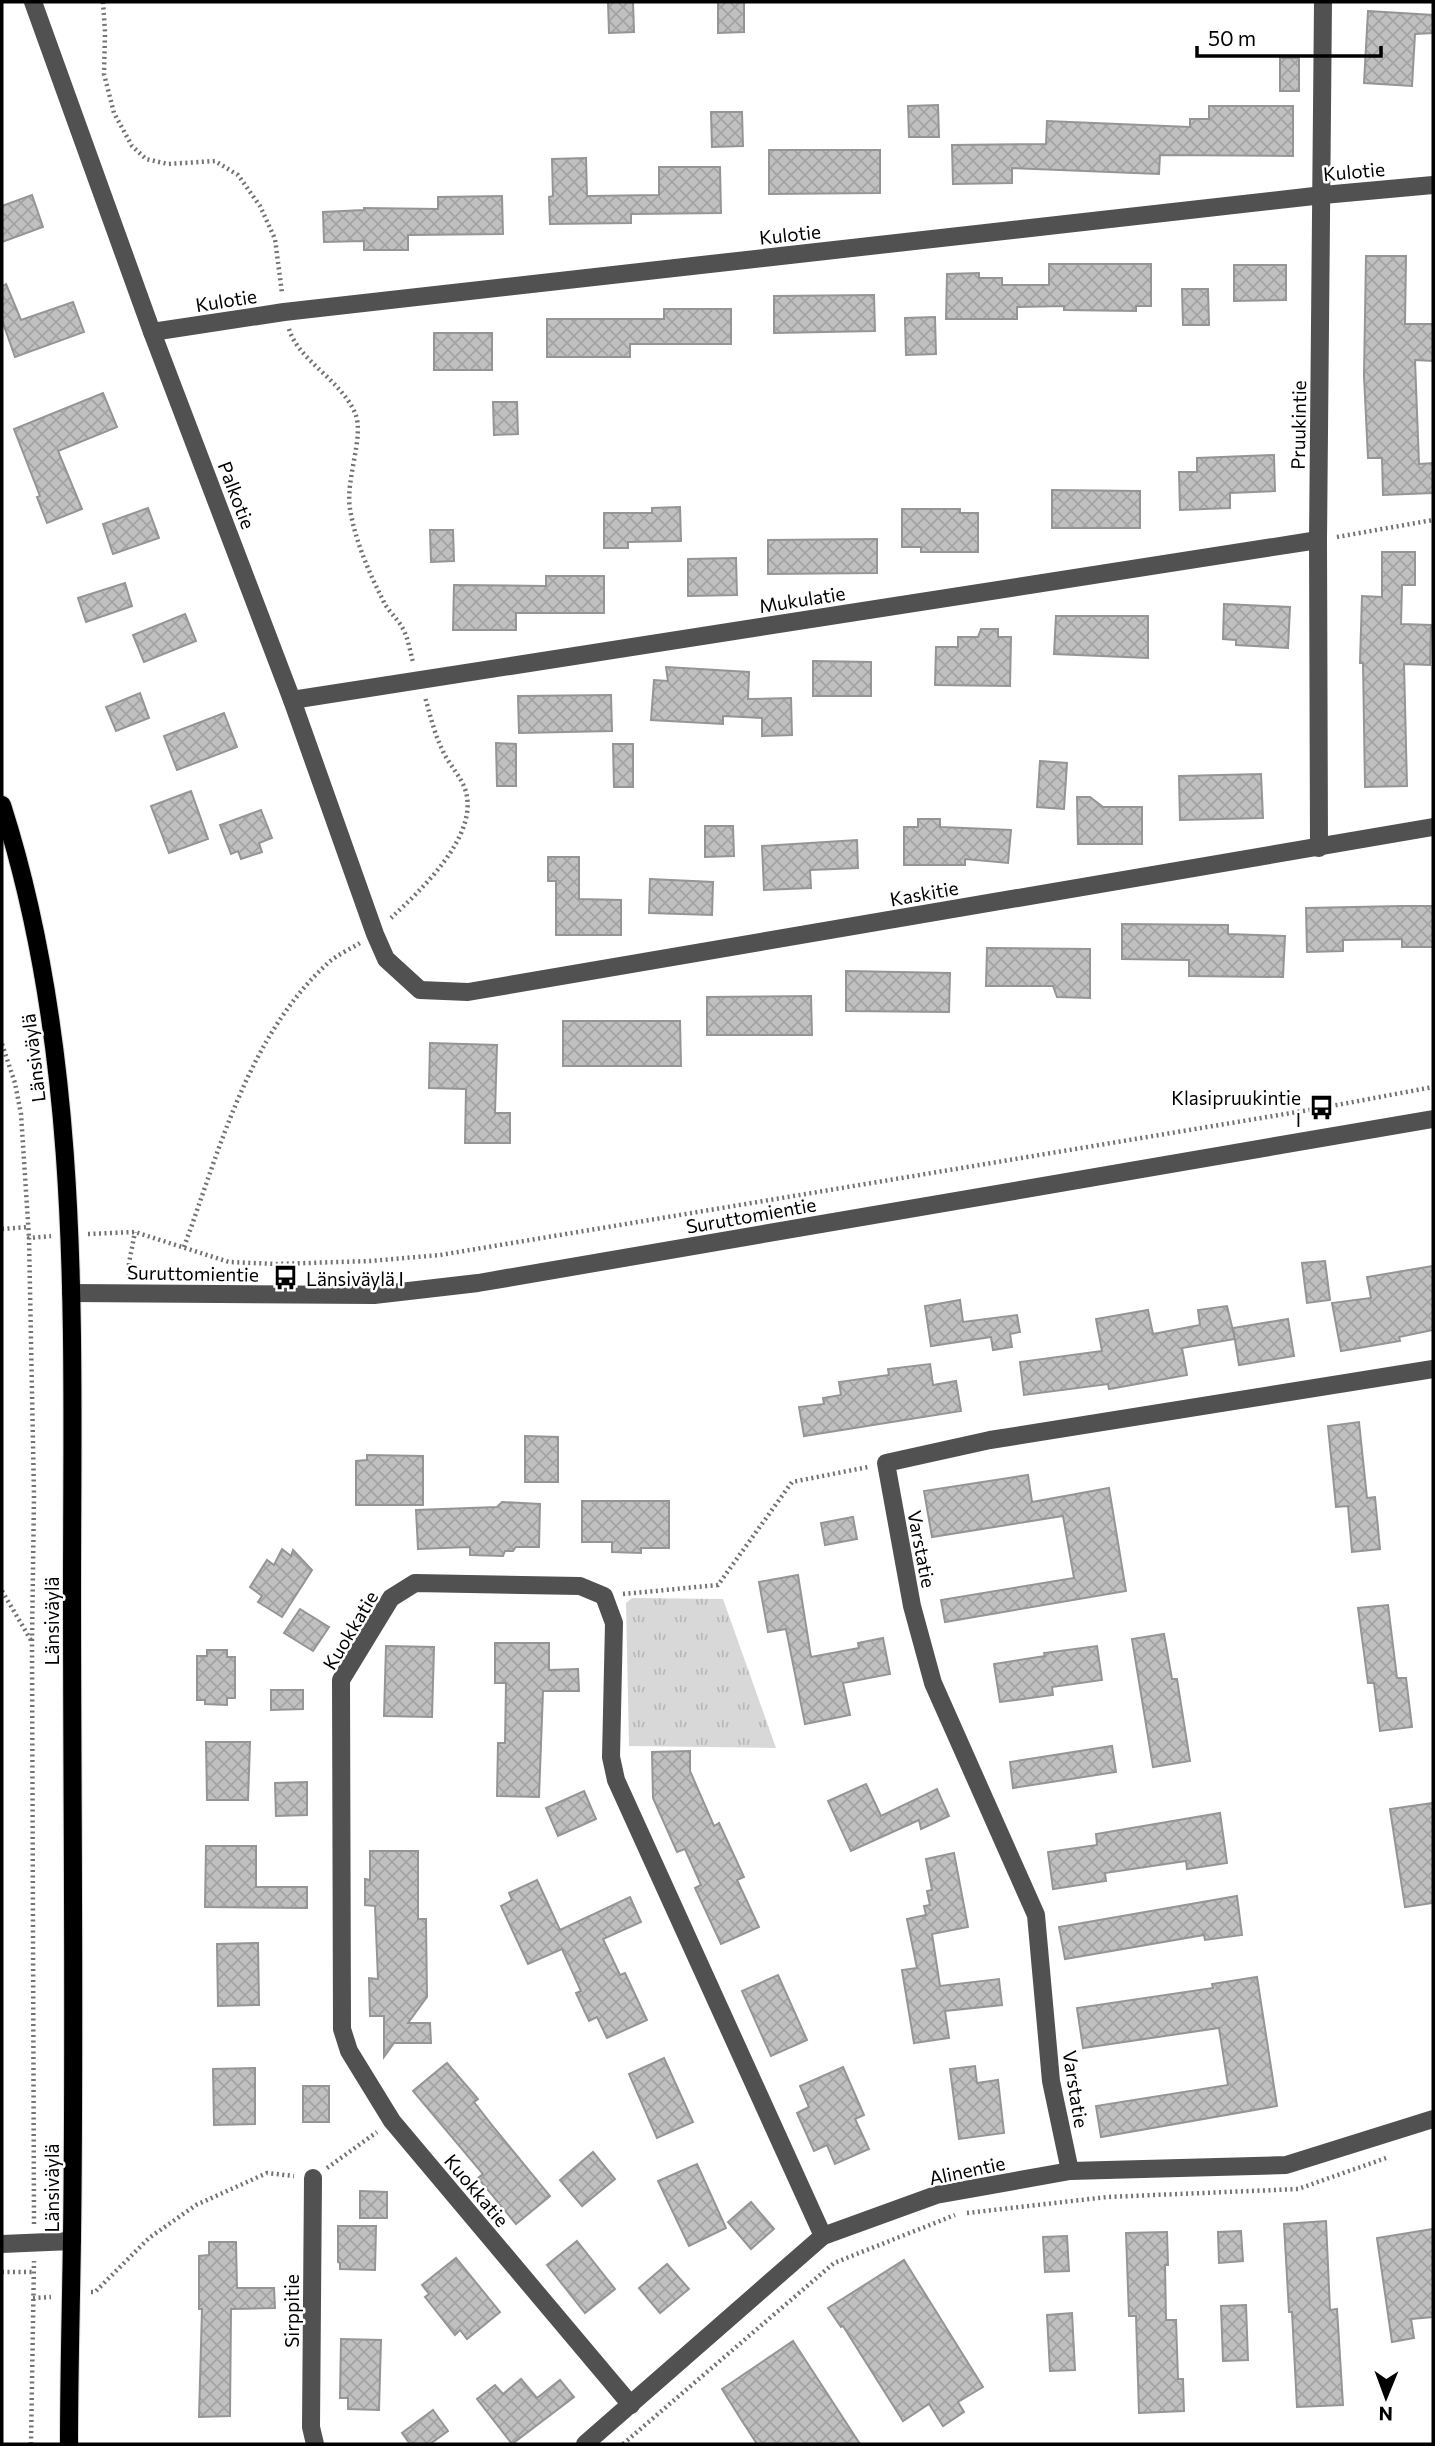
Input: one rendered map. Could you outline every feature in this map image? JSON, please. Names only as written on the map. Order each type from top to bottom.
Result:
[{"type":"main road","name":"Länsiväylä","points":[[2,805],[33,918],[56,1061],[70,1235],[72,2241],[69,2444]]},
{"type":"street","name":"Palkotie","points":[[33,2],[152,332],[292,700],[375,934],[386,959],[420,990]]},
{"type":"street","name":"Pruukintie","points":[[1319,848],[1318,540],[1323,2]]},
{"type":"street","name":"Kulotie","points":[[152,332],[284,312],[1322,195],[1433,185]]},
{"type":"street","name":"Mukulatie","points":[[292,700],[1318,540]]},
{"type":"street","name":"Kaskitie","points":[[420,990],[468,992],[1433,827]]},
{"type":"street","name":"Suruttomientie","points":[[71,1293],[374,1295],[478,1283],[1433,1119]]},
{"type":"street","points":[[886,1463],[990,1440],[1433,1369]]},
{"type":"street","name":"Varstatie","points":[[886,1463],[912,1606],[933,1683],[1036,1915],[1051,2081],[1070,2171]]},
{"type":"street","name":"Kuokkatie","points":[[604,1596],[580,1586],[415,1583],[391,1598],[341,1680],[342,2029],[349,2051],[392,2121],[631,2404]]},
{"type":"street","points":[[604,1596],[614,1623],[611,1757],[616,1780],[823,2236]]},
{"type":"street","name":"Alinentie","points":[[585,2444],[823,2236],[936,2195],[1070,2171],[1286,2165],[1433,2119]]},
{"type":"street","name":"Sirppitie","points":[[313,2178],[312,2427],[315,2444]]},
{"type":"street","points":[[2,2244],[72,2241]]},
{"type":"path","points":[[103,2],[104,74],[114,113],[132,145],[146,159],[168,164],[215,161],[238,175],[260,206],[275,239],[284,312],[293,341],[341,390],[356,414],[359,431],[349,482],[350,509],[364,556],[384,603],[403,628],[441,749],[466,791],[468,816],[452,849],[426,885],[375,934],[329,961],[295,999],[254,1061],[184,1247]]},
{"type":"path","points":[[1318,540],[1433,520]]},
{"type":"path","points":[[2,1044],[15,1083],[20,1114],[29,1237]]},
{"type":"path","points":[[2,1229],[28,1227]]},
{"type":"path","points":[[129,1293],[129,1263],[135,1232]]},
{"type":"path","points":[[604,1596],[718,1585],[792,1482],[886,1463]]},
{"type":"path","points":[[2,1591],[32,1642],[34,2243],[31,2444]]},
{"type":"path","points":[[33,2298],[95,2292],[149,2238],[196,2205],[267,2173],[313,2178],[392,2121]]},
{"type":"path","points":[[623,2444],[834,2263],[957,2214],[1107,2197],[1298,2189],[1398,2154]]},
{"type":"path","points":[[2,2272],[33,2272]]},
{"type":"green space","points":[[632,1598],[723,1599],[776,1748],[629,1746],[626,1603]]},
{"type":"building","points":[[608,2],[633,2],[634,32],[609,33]]},
{"type":"building","points":[[718,2],[744,2],[744,32],[718,33]]},
{"type":"building","points":[[1368,11],[1433,15],[1433,33],[1415,34],[1412,86],[1364,83]]},
{"type":"building","points":[[1280,58],[1299,58],[1299,91],[1280,91]]},
{"type":"building","points":[[938,105],[939,137],[909,137],[908,106]]},
{"type":"building","points":[[1209,106],[1293,106],[1293,156],[1160,155],[1159,174],[1012,168],[1012,183],[953,184],[952,145],[1046,144],[1047,121],[1190,127],[1190,119],[1209,119]]},
{"type":"building","points":[[711,112],[742,112],[743,146],[712,147]]},
{"type":"building","points":[[769,150],[880,150],[880,193],[769,194]]},
{"type":"building","points":[[586,158],[587,196],[659,195],[659,167],[720,167],[721,213],[631,214],[631,223],[550,224],[549,197],[553,196],[552,159]]},
{"type":"building","points":[[32,195],[43,227],[2,242],[2,206]]},
{"type":"building","points":[[502,196],[503,234],[408,235],[408,250],[364,250],[364,241],[324,242],[323,212],[364,208],[438,209],[438,197]]},
{"type":"building","points":[[1366,256],[1406,256],[1405,324],[1433,324],[1433,361],[1415,360],[1419,464],[1433,463],[1433,493],[1383,495],[1382,458],[1368,458],[1364,376]]},
{"type":"building","points":[[1049,264],[1151,264],[1151,306],[1136,306],[1136,311],[1064,310],[1064,306],[1017,307],[1017,319],[946,319],[947,274],[979,273],[979,278],[1002,278],[1002,285],[1049,285]]},
{"type":"building","points":[[1234,265],[1286,265],[1286,300],[1234,301]]},
{"type":"building","points":[[6,284],[21,320],[73,302],[84,332],[15,357],[2,320],[2,286]]},
{"type":"building","points":[[1182,289],[1208,289],[1209,325],[1183,325]]},
{"type":"building","points":[[874,295],[875,331],[774,333],[774,296]]},
{"type":"building","points":[[664,309],[731,309],[731,344],[630,344],[630,357],[547,357],[547,319],[664,319]]},
{"type":"building","points":[[935,317],[936,354],[906,355],[905,318]]},
{"type":"building","points":[[434,333],[492,333],[492,370],[434,370]]},
{"type":"building","points":[[103,393],[117,427],[58,451],[82,509],[47,523],[37,497],[40,496],[14,429]]},
{"type":"building","points":[[493,402],[517,402],[518,434],[494,435]]},
{"type":"building","points":[[1274,455],[1275,491],[1230,493],[1230,508],[1180,510],[1179,472],[1197,472],[1197,458]]},
{"type":"building","points":[[1052,490],[1140,491],[1140,528],[1052,528]]},
{"type":"building","points":[[680,507],[681,541],[628,542],[628,548],[604,548],[604,513],[652,513],[652,508]]},
{"type":"building","points":[[148,508],[159,538],[113,554],[103,524]]},
{"type":"building","points":[[902,509],[960,509],[960,513],[978,513],[978,552],[921,552],[921,547],[902,547]]},
{"type":"building","points":[[430,530],[453,530],[454,561],[431,562]]},
{"type":"building","points":[[877,539],[877,573],[768,574],[768,540]]},
{"type":"building","points":[[1382,552],[1415,552],[1415,585],[1402,585],[1401,624],[1431,625],[1430,665],[1404,664],[1407,786],[1365,787],[1363,663],[1360,663],[1362,596],[1382,597]]},
{"type":"building","points":[[736,558],[737,595],[688,596],[688,559]]},
{"type":"building","points":[[546,576],[604,576],[604,613],[516,613],[516,630],[453,630],[454,585],[546,586]]},
{"type":"building","points":[[125,583],[132,606],[86,622],[78,598]]},
{"type":"building","points":[[1224,604],[1290,607],[1288,648],[1236,645],[1236,640],[1223,639]]},
{"type":"building","points":[[185,614],[196,641],[144,662],[133,635]]},
{"type":"building","points":[[1056,616],[1148,616],[1148,658],[1054,654]]},
{"type":"building","points":[[981,629],[998,629],[998,637],[1011,637],[1010,686],[935,685],[936,647],[958,647],[958,637],[978,637]]},
{"type":"building","points":[[813,661],[871,662],[871,696],[813,696]]},
{"type":"building","points":[[666,667],[749,672],[748,699],[791,698],[792,735],[762,736],[762,718],[723,716],[723,724],[651,720],[654,680],[668,681]]},
{"type":"building","points":[[140,693],[149,718],[116,731],[106,707]]},
{"type":"building","points":[[611,695],[612,731],[519,733],[518,696]]},
{"type":"building","points":[[224,713],[237,747],[177,770],[164,736]]},
{"type":"building","points":[[496,743],[516,744],[516,786],[497,786]]},
{"type":"building","points":[[613,744],[633,744],[633,787],[614,787]]},
{"type":"building","points":[[1040,761],[1067,763],[1064,809],[1037,807]]},
{"type":"building","points":[[1261,774],[1263,818],[1180,820],[1179,776]]},
{"type":"building","points":[[191,791],[208,839],[169,853],[151,806]]},
{"type":"building","points":[[1077,797],[1090,797],[1103,807],[1142,807],[1142,844],[1078,844]]},
{"type":"building","points":[[261,810],[272,838],[259,843],[262,852],[241,859],[238,851],[231,854],[220,825]]},
{"type":"building","points":[[918,819],[940,819],[940,827],[1011,830],[1008,863],[965,859],[965,865],[904,865],[904,827],[918,827]]},
{"type":"building","points":[[705,826],[733,826],[734,856],[705,857]]},
{"type":"building","points":[[857,840],[858,868],[810,870],[811,888],[764,890],[762,846]]},
{"type":"building","points":[[548,857],[579,857],[579,899],[621,900],[621,935],[556,935],[556,881],[548,881]]},
{"type":"building","points":[[650,879],[713,882],[712,915],[649,913]]},
{"type":"building","points":[[1433,906],[1433,947],[1402,947],[1402,939],[1343,940],[1343,951],[1307,952],[1306,908]]},
{"type":"building","points":[[1122,924],[1228,925],[1228,934],[1285,936],[1283,977],[1189,976],[1189,960],[1122,959]]},
{"type":"building","points":[[987,948],[1090,949],[1090,998],[1057,997],[1053,986],[986,986]]},
{"type":"building","points":[[846,971],[950,973],[949,1012],[846,1011]]},
{"type":"building","points":[[811,996],[812,1035],[707,1035],[707,997]]},
{"type":"building","points":[[563,1021],[680,1021],[681,1066],[563,1066]]},
{"type":"building","points":[[430,1043],[497,1045],[495,1113],[510,1113],[510,1143],[465,1143],[466,1089],[429,1088]]},
{"type":"building","points":[[1325,1261],[1330,1300],[1307,1303],[1302,1263]]},
{"type":"building","points":[[1433,1266],[1433,1330],[1399,1337],[1400,1341],[1341,1351],[1332,1303],[1371,1298],[1367,1277]]},
{"type":"building","points":[[960,1300],[963,1322],[1017,1315],[1020,1332],[1010,1334],[1012,1347],[993,1350],[991,1337],[931,1346],[925,1306]]},
{"type":"building","points":[[1227,1306],[1235,1339],[1182,1348],[1187,1375],[1109,1389],[1108,1384],[1024,1395],[1020,1362],[1102,1351],[1096,1319],[1148,1310],[1153,1334],[1200,1325],[1198,1310]]},
{"type":"building","points":[[1288,1319],[1294,1356],[1239,1365],[1233,1328]]},
{"type":"building","points":[[930,1364],[933,1385],[956,1381],[961,1411],[804,1436],[799,1407],[824,1404],[823,1398],[841,1395],[839,1382],[889,1375],[888,1369]]},
{"type":"building","points":[[1359,1422],[1367,1498],[1375,1497],[1380,1549],[1352,1552],[1348,1506],[1336,1507],[1328,1426]]},
{"type":"building","points":[[525,1436],[558,1437],[558,1482],[525,1482]]},
{"type":"building","points":[[367,1455],[423,1456],[423,1505],[356,1505],[356,1461],[367,1460]]},
{"type":"building","points":[[1028,1475],[1032,1502],[1109,1488],[1126,1591],[945,1622],[941,1600],[1074,1578],[1063,1516],[932,1537],[924,1491]]},
{"type":"building","points":[[582,1501],[669,1501],[669,1548],[641,1548],[641,1553],[612,1552],[612,1542],[582,1542]]},
{"type":"building","points":[[502,1502],[540,1504],[539,1547],[516,1547],[513,1551],[505,1551],[503,1556],[470,1555],[470,1547],[418,1549],[416,1510],[497,1507]]},
{"type":"building","points":[[853,1517],[857,1539],[825,1545],[821,1523]]},
{"type":"building","points":[[282,1549],[291,1556],[293,1550],[312,1570],[282,1617],[258,1602],[262,1596],[250,1587],[267,1560],[274,1565]]},
{"type":"building","points":[[798,1575],[811,1657],[859,1648],[858,1643],[883,1638],[890,1674],[843,1683],[850,1715],[805,1724],[786,1629],[768,1632],[759,1582]]},
{"type":"building","points":[[1388,1605],[1397,1678],[1406,1678],[1412,1727],[1380,1731],[1374,1683],[1368,1683],[1358,1608]]},
{"type":"building","points":[[300,1609],[329,1627],[313,1651],[284,1633]]},
{"type":"building","points":[[1164,1634],[1172,1679],[1177,1679],[1190,1761],[1153,1767],[1132,1639]]},
{"type":"building","points":[[495,1643],[549,1643],[549,1670],[578,1669],[579,1691],[543,1691],[539,1797],[497,1796],[498,1743],[505,1743],[506,1683],[495,1683]]},
{"type":"building","points":[[386,1646],[434,1647],[432,1717],[384,1716]]},
{"type":"building","points":[[1097,1646],[1102,1680],[1052,1687],[1053,1695],[1000,1702],[994,1664],[1045,1656],[1044,1653]]},
{"type":"building","points":[[207,1650],[227,1650],[227,1657],[235,1657],[235,1698],[227,1698],[227,1705],[205,1704],[205,1700],[197,1700],[197,1656],[207,1656]]},
{"type":"building","points":[[271,1690],[303,1690],[303,1709],[271,1710]]},
{"type":"building","points":[[206,1742],[250,1742],[248,1800],[207,1800]]},
{"type":"building","points":[[1112,1746],[1116,1772],[1013,1788],[1010,1762]]},
{"type":"building","points":[[690,1751],[690,1771],[714,1826],[719,1823],[744,1877],[737,1880],[759,1927],[721,1944],[695,1888],[701,1885],[685,1849],[677,1852],[653,1798],[652,1752]]},
{"type":"building","points":[[307,1782],[307,1815],[276,1816],[275,1783]]},
{"type":"building","points":[[866,1784],[881,1816],[937,1789],[949,1816],[921,1829],[919,1820],[851,1851],[828,1801]]},
{"type":"building","points":[[584,1791],[596,1819],[558,1836],[546,1808]]},
{"type":"building","points":[[1433,1803],[1433,1903],[1405,1907],[1390,1809]]},
{"type":"building","points":[[1220,1813],[1227,1863],[1187,1869],[1186,1861],[1105,1873],[1106,1881],[1053,1889],[1048,1852],[1097,1845],[1096,1834]]},
{"type":"building","points":[[206,1846],[256,1846],[256,1887],[307,1887],[307,1908],[205,1907]]},
{"type":"building","points":[[370,1851],[418,1851],[418,1919],[426,1919],[427,1997],[408,2023],[430,2023],[431,2043],[394,2043],[384,2057],[384,2016],[370,2016],[369,1978],[378,1979],[375,1906],[365,1905],[365,1879],[370,1880]]},
{"type":"building","points":[[954,1853],[968,1927],[932,1934],[940,1986],[999,1979],[1002,2005],[945,2011],[949,2038],[914,2043],[902,1970],[917,1968],[907,1919],[926,1915],[924,1906],[930,1905],[927,1891],[932,1890],[926,1859]]},
{"type":"building","points":[[537,1880],[560,1930],[630,1897],[641,1922],[603,1939],[620,1975],[625,1973],[647,2020],[607,2038],[597,2017],[589,2021],[576,1993],[581,1991],[562,1949],[528,1964],[501,1906],[512,1900],[509,1893]]},
{"type":"building","points":[[1237,1896],[1242,1935],[1205,1940],[1204,1935],[1065,1959],[1059,1927]]},
{"type":"building","points":[[258,1943],[259,2005],[218,2006],[217,1944]]},
{"type":"building","points":[[778,1975],[807,2040],[771,2056],[742,1991]]},
{"type":"building","points":[[1257,1977],[1277,2106],[1101,2137],[1096,2106],[1228,2085],[1219,2028],[1083,2048],[1077,2008],[1213,1988],[1212,1984]]},
{"type":"building","points":[[664,2058],[693,2122],[657,2138],[629,2074]]},
{"type":"building","points":[[447,2063],[478,2099],[474,2102],[550,2196],[516,2224],[478,2178],[483,2174],[413,2091]]},
{"type":"building","points":[[975,2066],[977,2083],[998,2080],[1004,2133],[959,2139],[950,2069]]},
{"type":"building","points":[[843,2067],[864,2115],[855,2119],[869,2149],[835,2164],[827,2145],[814,2151],[797,2113],[809,2107],[800,2086]]},
{"type":"building","points":[[255,2068],[255,2124],[214,2125],[213,2069]]},
{"type":"building","points":[[303,2086],[329,2086],[329,2122],[303,2122]]},
{"type":"building","points":[[593,2152],[615,2179],[582,2206],[560,2180]]},
{"type":"building","points":[[697,2164],[726,2228],[689,2246],[658,2181]]},
{"type":"building","points":[[360,2191],[387,2192],[387,2218],[360,2218]]},
{"type":"building","points":[[751,2202],[774,2229],[751,2249],[728,2222]]},
{"type":"building","points":[[1326,2221],[1330,2310],[1337,2309],[1343,2405],[1297,2407],[1284,2224]]},
{"type":"building","points":[[338,2226],[376,2226],[375,2270],[340,2269]]},
{"type":"building","points":[[1433,2229],[1433,2317],[1411,2319],[1414,2338],[1392,2342],[1377,2238]]},
{"type":"building","points":[[1241,2231],[1243,2261],[1219,2263],[1218,2232]]},
{"type":"building","points":[[1167,2232],[1166,2320],[1176,2320],[1178,2379],[1183,2379],[1184,2411],[1139,2413],[1136,2316],[1129,2316],[1126,2233]]},
{"type":"building","points":[[1067,2236],[1069,2271],[1045,2272],[1043,2237]]},
{"type":"building","points":[[577,2241],[615,2289],[585,2313],[547,2265]]},
{"type":"building","points":[[209,2242],[236,2242],[237,2288],[274,2288],[275,2308],[231,2309],[230,2416],[199,2417],[202,2309],[199,2309],[199,2256],[209,2255]]},
{"type":"building","points":[[456,2258],[500,2312],[467,2339],[460,2330],[455,2335],[425,2297],[429,2294],[422,2285]]},
{"type":"building","points":[[904,2260],[983,2387],[958,2402],[964,2412],[943,2426],[929,2404],[903,2421],[843,2326],[841,2327],[828,2308]]},
{"type":"building","points":[[667,2264],[689,2289],[660,2313],[639,2288]]},
{"type":"building","points":[[1246,2305],[1248,2360],[1223,2361],[1221,2306]]},
{"type":"building","points":[[1072,2313],[1075,2370],[1050,2371],[1047,2315]]},
{"type":"building","points":[[341,2339],[381,2340],[379,2410],[348,2409],[348,2398],[340,2398]]},
{"type":"building","points":[[793,2341],[860,2444],[757,2444],[742,2421],[722,2389]]},
{"type":"building","points":[[521,2379],[537,2398],[560,2380],[574,2397],[512,2444],[477,2399],[495,2385],[503,2394]]},
{"type":"building","points":[[433,2410],[448,2431],[430,2444],[410,2444],[402,2433]]},
{"type":"place","name":"Klasipruukintie I","points":[[1321,1108]]},
{"type":"place","name":"Länsiväylä I","points":[[286,1278]]}]
